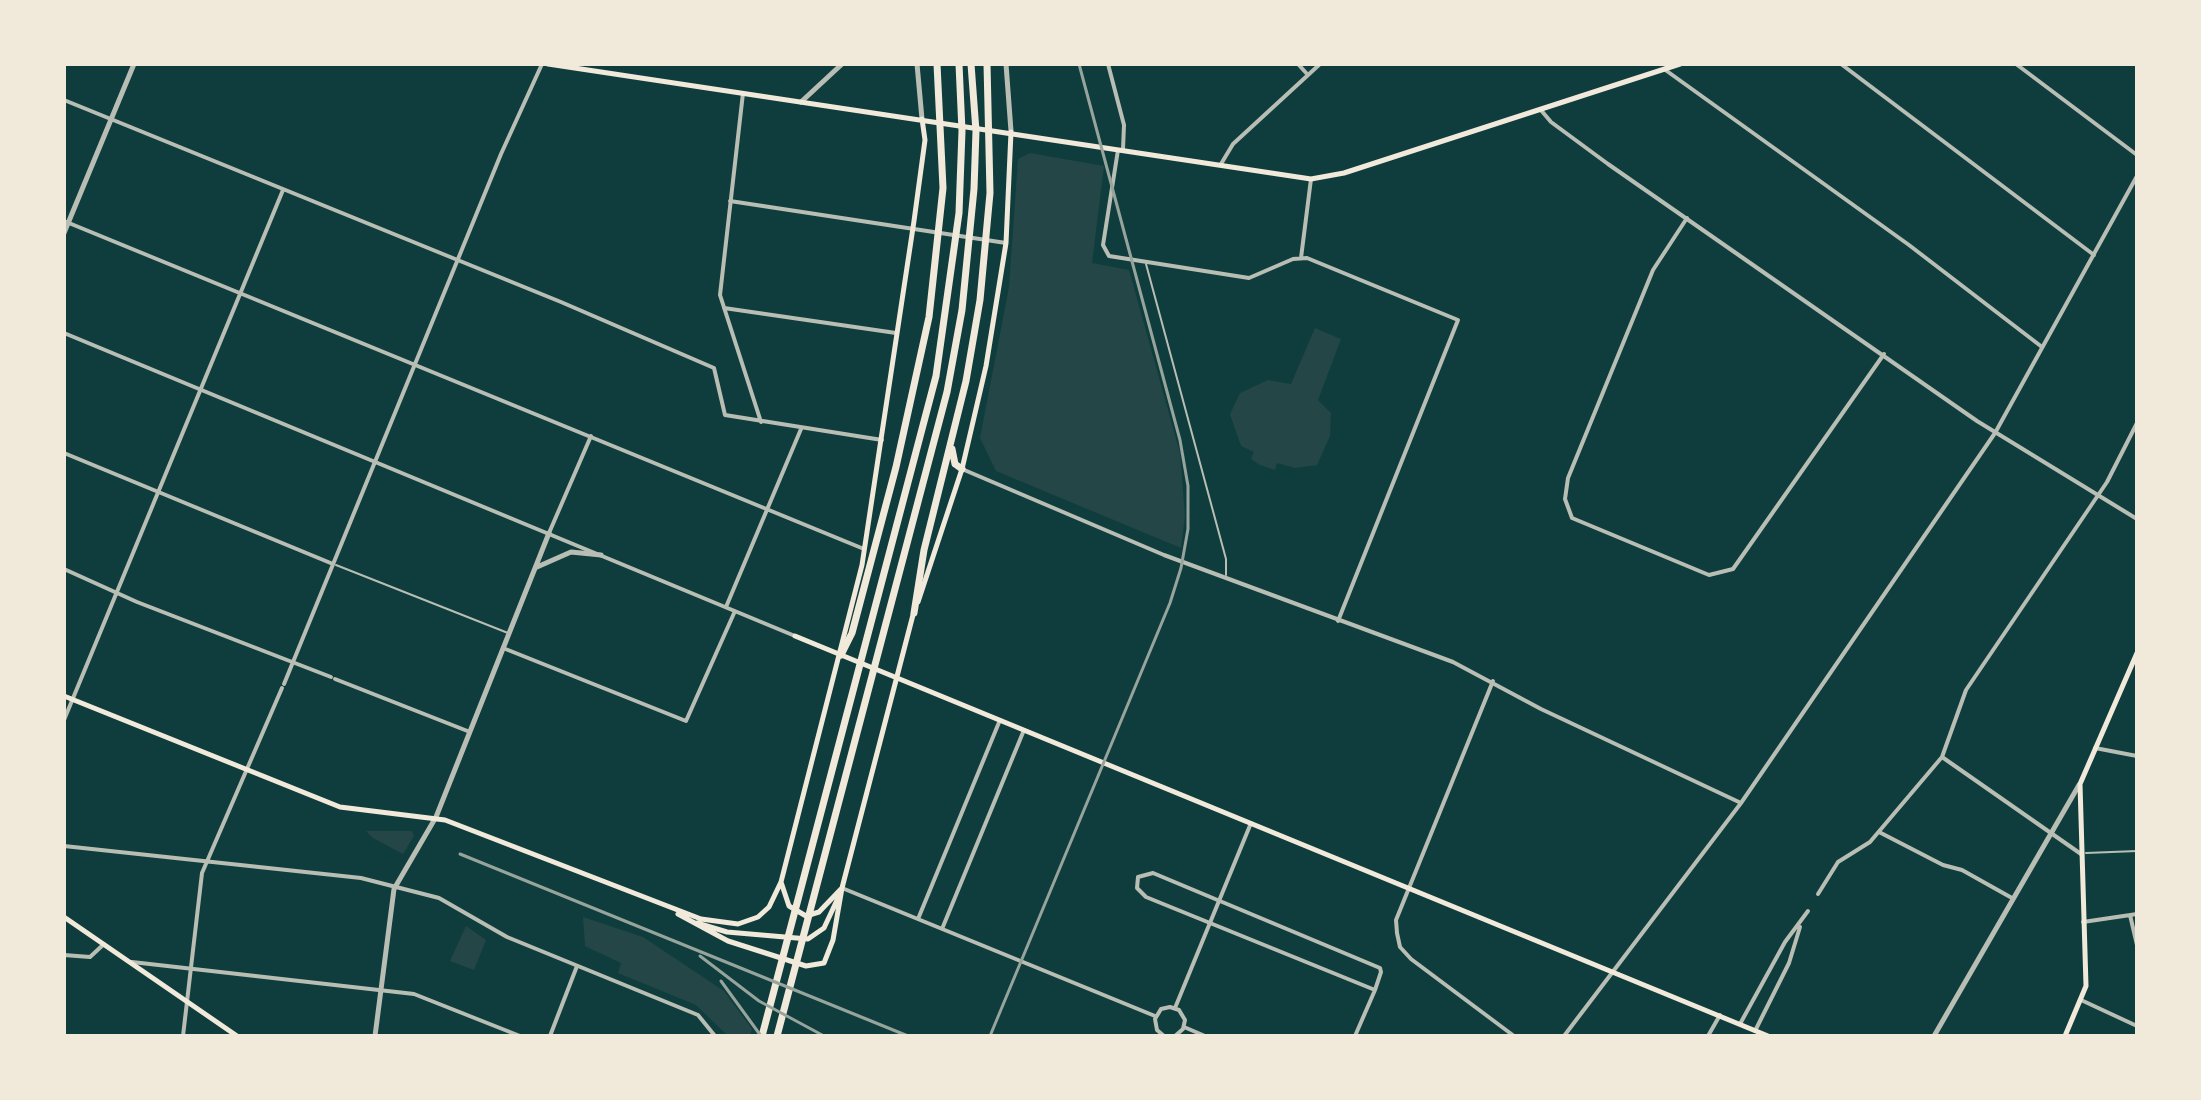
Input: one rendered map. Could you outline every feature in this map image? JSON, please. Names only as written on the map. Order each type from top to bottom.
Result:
[{"type":"highway","points":[[841,655],[852,633],[896,467],[929,317],[943,188],[937,64]]},
{"type":"highway","points":[[762,1036],[934,386],[950,295],[960,203],[959,64]]},
{"type":"highway","points":[[777,1036],[947,392],[962,310],[974,189],[976,131],[971,64]]},
{"type":"highway","points":[[914,613],[924,550],[951,447],[976,324],[990,193],[987,64]]},
{"type":"highway","points":[[951,447],[955,464],[962,469]]},
{"type":"main road","points":[[548,64],[1011,131],[1311,179],[1344,173],[1680,64]]},
{"type":"main road","points":[[64,696],[340,807],[436,817],[666,908],[712,922],[745,923],[769,907],[781,882],[841,655],[864,549],[913,229],[925,140],[922,119]]},
{"type":"main road","points":[[666,908],[728,941],[806,966],[818,967],[829,955],[842,888],[914,613],[962,469],[986,366],[1006,243],[1011,131]]},
{"type":"main road","points":[[795,636],[1768,1036]]},
{"type":"main road","points":[[2065,1036],[2086,986],[2080,784],[2137,653]]},
{"type":"main road","points":[[781,882],[789,906],[806,916],[819,912],[842,888]]},
{"type":"main road","points":[[684,918],[727,932],[808,939],[827,923],[842,888]]},
{"type":"main road","points":[[64,917],[237,1036]]},
{"type":"street","points":[[64,233],[134,64]]},
{"type":"street","points":[[183,1036],[202,873],[248,770],[533,79],[542,64]]},
{"type":"street","points":[[801,102],[842,64]]},
{"type":"street","points":[[917,64],[922,119]]},
{"type":"street","points":[[1006,64],[1011,131]]},
{"type":"street","points":[[1108,64],[1124,125],[1103,248],[1109,256],[1249,278],[1301,258],[1458,320],[1338,621]]},
{"type":"street","points":[[1298,64],[1308,75]]},
{"type":"street","points":[[1221,164],[1233,144],[1320,64]]},
{"type":"street","points":[[1841,64],[2094,255]]},
{"type":"street","points":[[2016,64],[2137,155]]},
{"type":"street","points":[[1664,69],[1909,245],[2042,347]]},
{"type":"street","points":[[743,93],[720,295],[761,422]]},
{"type":"street","points":[[64,100],[574,307],[714,368],[725,415],[882,440]]},
{"type":"street","points":[[1540,109],[1551,122],[1995,433],[2137,519]]},
{"type":"street","points":[[1564,1036],[1741,803],[1995,433],[2137,176]]},
{"type":"street","points":[[1301,258],[1311,179]]},
{"type":"street","points":[[64,720],[283,190]]},
{"type":"street","points":[[730,201],[1006,243]]},
{"type":"street","points":[[1687,218],[1653,270],[1568,478],[1565,499],[1572,518],[1708,575],[1733,569],[1884,354]]},
{"type":"street","points":[[66,222],[864,549]]},
{"type":"street","points":[[724,308],[896,333]]},
{"type":"street","points":[[64,333],[795,636]]},
{"type":"street","points":[[1818,894],[1838,862],[1879,832],[1942,757],[1971,681],[2098,493],[2137,423]]},
{"type":"street","points":[[726,607],[801,429]]},
{"type":"street","points":[[375,1036],[395,886],[436,817],[591,436]]},
{"type":"street","points":[[64,453],[333,564]]},
{"type":"street","points":[[962,469],[1164,555],[1226,575],[1338,621],[1435,654],[1493,681],[1541,709],[1741,803]]},
{"type":"street","points":[[536,567],[571,552],[601,555]]},
{"type":"street","points":[[64,569],[137,602],[470,732]]},
{"type":"street","points":[[503,648],[686,721],[735,611]]},
{"type":"street","points":[[1493,681],[1396,920],[1400,947],[1411,959],[1514,1036]]},
{"type":"street","points":[[918,919],[1000,720]]},
{"type":"street","points":[[942,929],[1024,730]]},
{"type":"street","points":[[2095,748],[2137,756]]},
{"type":"street","points":[[1942,757],[2081,854]]},
{"type":"street","points":[[1934,1036],[2080,784]]},
{"type":"street","points":[[1175,1008],[1251,823]]},
{"type":"street","points":[[1879,832],[2012,898]]},
{"type":"street","points":[[64,846],[361,878],[444,900],[500,934],[698,1015],[715,1036]]},
{"type":"street","points":[[1355,1036],[1375,990],[1380,968],[1153,873],[1138,877],[1137,888],[1142,895],[1375,990]]},
{"type":"street","points":[[842,888],[1155,1016]]},
{"type":"street","points":[[1740,1024],[1785,942],[1808,911]]},
{"type":"street","points":[[2083,922],[2137,914]]},
{"type":"street","points":[[2130,915],[2137,945]]},
{"type":"street","points":[[1755,1031],[1789,963],[1801,922]]},
{"type":"street","points":[[64,955],[90,957],[104,944]]},
{"type":"street","points":[[132,962],[414,994],[520,1036]]},
{"type":"street","points":[[550,1036],[577,966]]},
{"type":"street","points":[[2081,1000],[2137,1026]]},
{"type":"street","points":[[1164,1036],[1155,1027],[1155,1016],[1163,1008],[1175,1008],[1184,1018],[1184,1027],[1175,1036]]},
{"type":"street","points":[[1708,1036],[1720,1015]]},
{"type":"street","points":[[1184,1027],[1205,1036]]},
{"type":"lane","points":[[1146,263],[1147,277],[1226,559],[1226,575]]},
{"type":"lane","points":[[333,564],[509,633]]},
{"type":"lane","points":[[2081,854],[2137,851]]},
{"type":"shaded area","points":[[1030,153],[1104,166],[1092,263],[1129,270],[1180,453],[1185,516],[1181,548],[996,471],[980,438],[1009,287],[1018,159]]},
{"type":"shaded area","points":[[1315,328],[1341,339],[1318,400],[1331,413],[1330,436],[1317,465],[1295,468],[1277,463],[1275,470],[1260,465],[1251,459],[1254,452],[1241,446],[1230,414],[1240,393],[1268,380],[1291,384]]},
{"type":"shaded area","points":[[366,831],[412,831],[414,836],[403,854]]},
{"type":"shaded area","points":[[583,917],[643,937],[724,991],[752,1029],[750,1036],[728,1036],[696,1005],[618,973],[621,963],[585,946]]},
{"type":"shaded area","points":[[466,926],[486,940],[474,970],[450,961]]},
{"type":"railway","points":[[990,1036],[1170,603],[1181,568],[1188,529],[1188,486],[1180,440],[1079,64]]},
{"type":"railway","points":[[460,854],[908,1036]]},
{"type":"railway","points":[[700,956],[759,1001],[824,1036]]},
{"type":"railway","points":[[721,981],[761,1036]]}]
